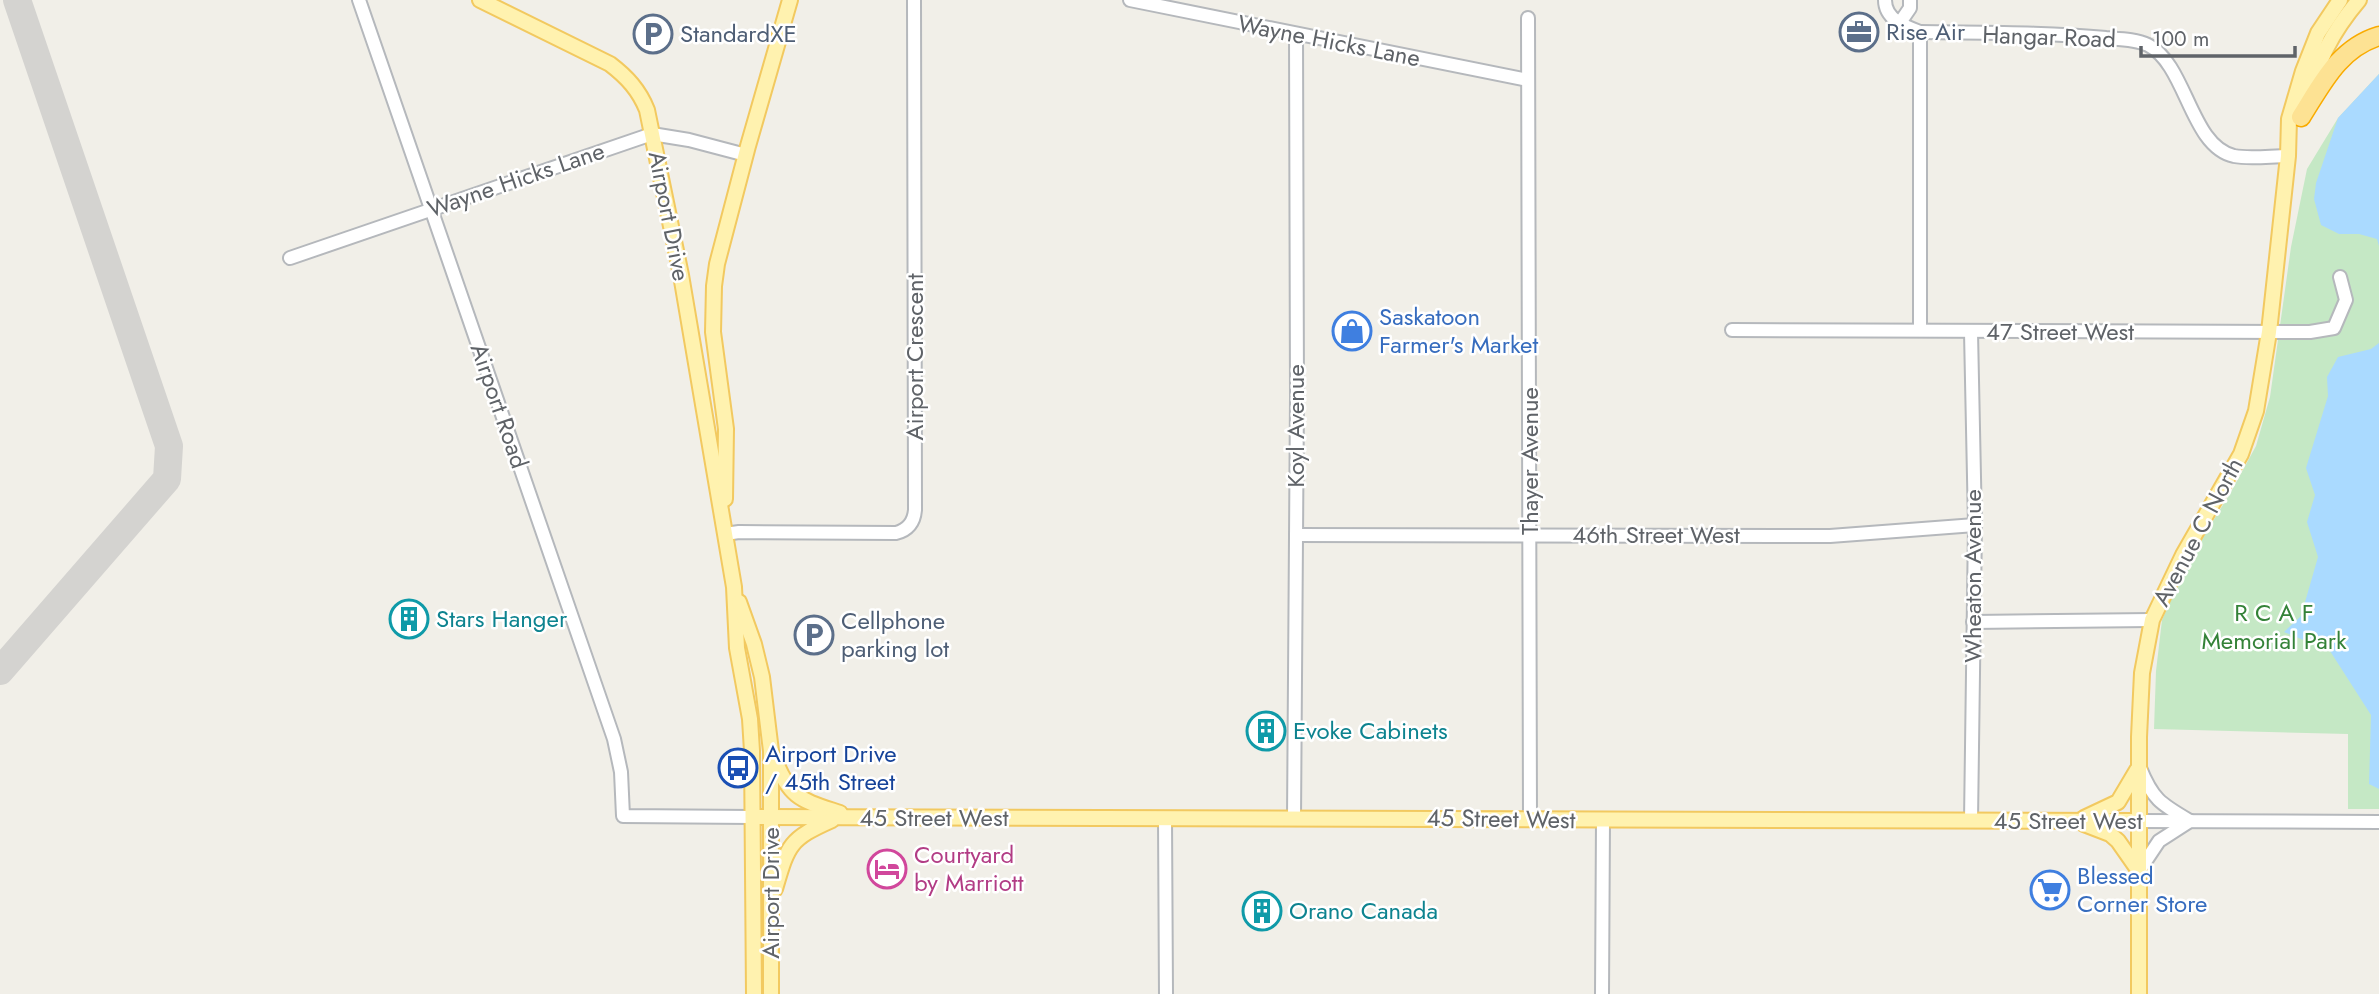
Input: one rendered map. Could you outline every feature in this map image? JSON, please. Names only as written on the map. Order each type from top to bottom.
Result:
[{"type":"highway","points":[[2301,117],[2335,65],[2356,46],[2379,36]]},
{"type":"main road","name":"Airport Drive","points":[[480,0],[593,55],[625,76],[643,100],[681,275],[734,587],[737,648],[750,730],[754,994]]},
{"type":"main road","name":"Airport Drive","points":[[724,529],[726,429],[715,358],[712,307],[717,264],[790,0]]},
{"type":"main road","name":"Avenue C North","points":[[2139,994],[2139,766],[2142,673],[2151,620],[2183,555],[2241,454],[2260,393],[2288,156],[2289,119],[2318,33],[2340,0]]},
{"type":"main road","name":"Avenue C North","points":[[2288,156],[2313,78],[2327,46],[2337,26],[2358,0]]},
{"type":"main road","name":"Airport Drive","points":[[734,587],[754,644],[762,677],[771,751],[771,994]]},
{"type":"main road","points":[[771,751],[780,773],[793,793],[808,803],[844,817]]},
{"type":"main road","points":[[2076,821],[2119,802],[2139,766]]},
{"type":"main road","name":"45 Street West","points":[[753,817],[2138,821]]},
{"type":"main road","points":[[771,903],[783,861],[791,844],[803,833],[844,817]]},
{"type":"main road","points":[[2076,821],[2109,834],[2118,841],[2139,871]]},
{"type":"street","name":"Airport Road","points":[[359,0],[614,739],[623,784],[623,816]]},
{"type":"street","name":"Airport Crescent","points":[[724,529],[739,532],[895,533],[905,530],[914,519],[914,0]]},
{"type":"street","name":"Wayne Hicks Lane","points":[[1130,0],[1528,80]]},
{"type":"street","points":[[1885,0],[1885,9],[1899,24],[1910,8],[1910,0]]},
{"type":"street","name":"Thayer Avenue","points":[[1528,18],[1530,820]]},
{"type":"street","name":"Hangar Road","points":[[1899,24],[1920,32],[2088,36],[2149,45],[2165,59],[2188,99],[2199,128],[2224,152],[2234,156],[2288,156]]},
{"type":"street","points":[[1920,32],[1920,330]]},
{"type":"street","name":"Koyl Avenue","points":[[1294,819],[1296,34]]},
{"type":"street","name":"Wayne Hicks Lane","points":[[290,258],[652,134],[689,140],[746,155]]},
{"type":"street","name":"47 Street West","points":[[1732,330],[2309,332],[2334,328],[2346,300],[2340,278]]},
{"type":"street","name":"Wheaton Avenue","points":[[1971,332],[1975,524],[1971,821]]},
{"type":"street","name":"46th Street West","points":[[1296,535],[1830,536],[1975,524]]},
{"type":"street","points":[[1973,622],[2151,620]]},
{"type":"street","points":[[2139,766],[2147,786],[2158,802],[2191,821],[2155,845],[2139,871]]},
{"type":"street","name":"45 Street West","points":[[623,816],[753,817]]},
{"type":"street","points":[[1165,819],[1166,994]]},
{"type":"street","points":[[1602,994],[1603,820]]},
{"type":"street","name":"45 Street West","points":[[2138,821],[2379,822]]},
{"type":"green space","name":"R C A F Memorial Park","points":[[2379,74],[2379,809],[2348,809],[2348,734],[2154,729],[2156,671],[2162,620],[2183,570],[2256,446],[2270,397],[2291,247],[2307,169],[2338,118]]},
{"type":"water","points":[[2379,74],[2379,246],[2377,239],[2359,234],[2339,234],[2321,225],[2314,199],[2316,183],[2338,118]]},
{"type":"water","points":[[2379,343],[2379,789],[2369,784],[2371,715],[2330,651],[2284,632],[2301,616],[2318,557],[2307,522],[2315,495],[2306,468],[2328,396],[2327,377],[2338,357],[2371,349]]},
{"type":"taxiway","points":[[0,671],[167,479],[169,446],[17,0]]},
{"type":"place","name":"Rise Air","points":[[1859,32]]},
{"type":"place","name":"StandardXE","points":[[653,34]]},
{"type":"place","name":"Saskatoon Farmer's Market","points":[[1352,331]]},
{"type":"place","name":"Stars Hanger","points":[[409,619]]},
{"type":"place","name":"Cellphone parking lot","points":[[814,635]]},
{"type":"place","name":"Evoke Cabinets","points":[[1266,731]]},
{"type":"place","name":"Airport Drive / 45th Street","points":[[738,768]]},
{"type":"place","name":"Courtyard by Marriott","points":[[887,869]]},
{"type":"place","name":"Blessed Corner Store","points":[[2050,890]]},
{"type":"place","name":"Orano Canada","points":[[1262,911]]}]
